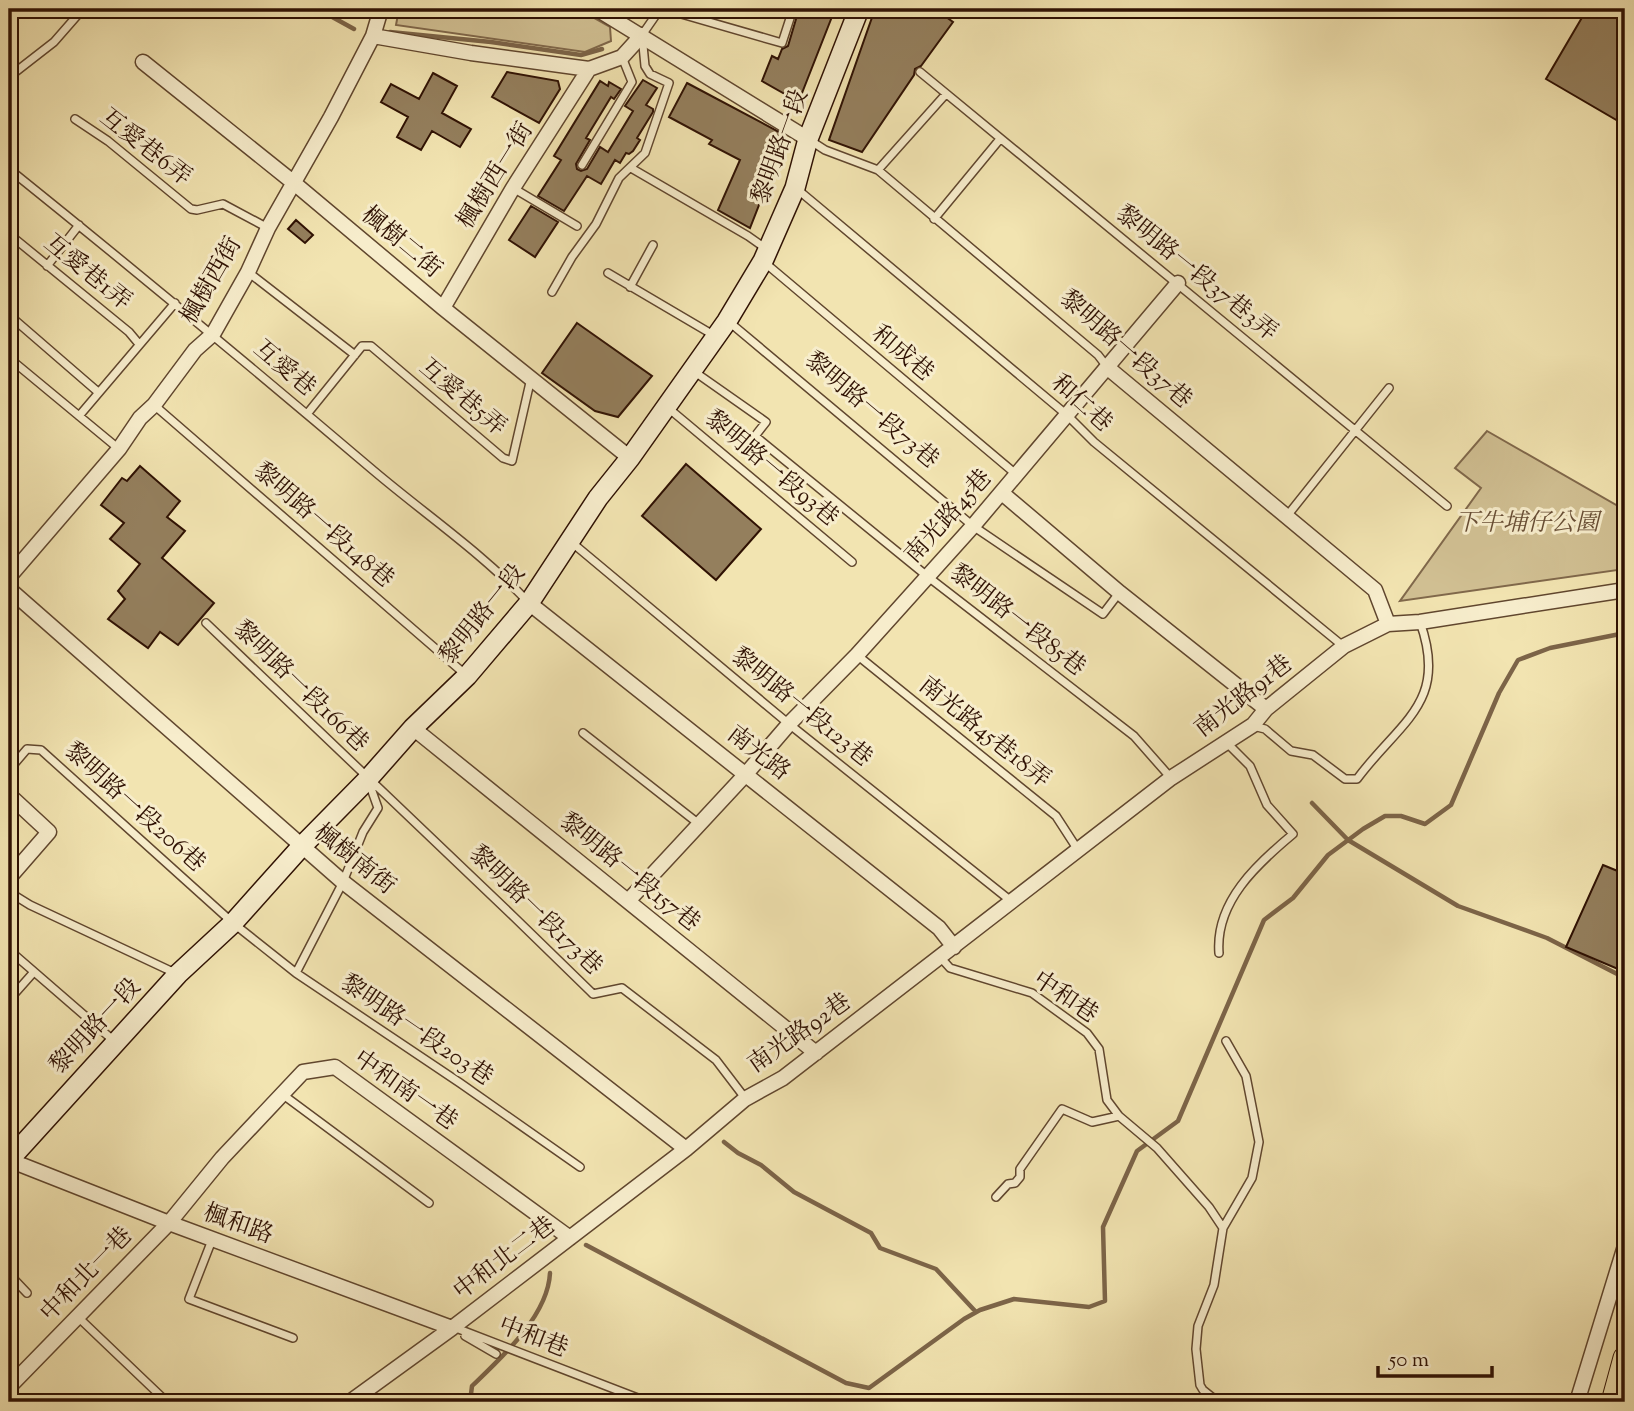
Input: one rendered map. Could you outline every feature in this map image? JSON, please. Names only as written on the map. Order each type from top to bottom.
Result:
[{"type":"highway","points":[[1613,1402],[1625,1359]]},
{"type":"main road","name":"黎明路一段","points":[[9,1160],[114,1041],[178,974],[233,923],[301,846],[368,779],[413,728],[467,676],[529,603],[598,498],[630,458],[727,321],[765,255],[795,188],[808,139],[859,9]]},
{"type":"street","points":[[366,9],[380,13]]},
{"type":"street","points":[[597,9],[808,139]]},
{"type":"street","name":"楓樹西街","points":[[9,577],[119,449],[178,370],[213,334],[373,36],[380,13]]},
{"type":"street","points":[[373,36],[589,69],[622,57],[642,35]]},
{"type":"street","name":"楓樹二街","points":[[143,62],[630,458]]},
{"type":"street","name":"楓樹西一街","points":[[443,308],[513,188],[589,69]]},
{"type":"street","name":"南光路45巷","points":[[628,901],[973,526],[1178,283]]},
{"type":"street","name":"黎明路一段37巷","points":[[1108,368],[1375,590],[1388,624]]},
{"type":"street","points":[[1002,493],[1120,593],[1266,709]]},
{"type":"street","name":"楓樹南街","points":[[9,589],[343,882],[686,1149]]},
{"type":"street","name":"南光路91巷","points":[[941,958],[1171,778],[1253,726],[1266,709],[1344,646],[1388,624],[1420,622],[1625,590]]},
{"type":"street","name":"南光路","points":[[529,603],[939,928],[954,947]]},
{"type":"street","name":"黎明路一段157巷","points":[[413,728],[817,1053]]},
{"type":"street","points":[[9,795],[49,832],[9,878]]},
{"type":"street","name":"南光路92巷","points":[[686,1149],[746,1099],[783,1078],[941,958]]},
{"type":"street","name":"中和南一巷","points":[[169,1223],[222,1158],[303,1072],[335,1067],[570,1238]]},
{"type":"street","name":"中和北二巷","points":[[350,1402],[454,1328],[686,1149]]},
{"type":"street","name":"楓和路","points":[[9,1160],[212,1240],[454,1328]]},
{"type":"street","name":"中和北一巷","points":[[9,1387],[169,1223]]},
{"type":"street","points":[[1577,1402],[1625,1246]]},
{"type":"lane","points":[[9,77],[54,42],[81,9]]},
{"type":"lane","points":[[552,292],[596,223],[619,178],[645,153],[669,83],[646,70],[642,35],[662,9],[782,43],[793,9]]},
{"type":"lane","points":[[582,165],[632,82],[622,57]]},
{"type":"lane","name":"黎明路一段37巷3弄","points":[[920,72],[1447,506]]},
{"type":"lane","points":[[878,170],[945,95]]},
{"type":"lane","name":"互愛巷6弄","points":[[75,119],[108,141],[191,209],[223,204],[268,228]]},
{"type":"lane","name":"黎明路一段37巷","points":[[808,139],[825,150],[878,170],[1098,355],[1108,368]]},
{"type":"lane","points":[[934,219],[1000,139]]},
{"type":"lane","name":"和成巷","points":[[631,168],[748,236],[765,255],[1018,475]]},
{"type":"lane","name":"互愛巷","points":[[9,169],[502,574],[529,603]]},
{"type":"lane","points":[[513,188],[577,226]]},
{"type":"lane","name":"和仁巷","points":[[795,188],[1067,415],[1094,442],[1344,646]]},
{"type":"lane","points":[[47,266],[79,225]]},
{"type":"lane","name":"互愛巷1弄","points":[[9,234],[129,332],[139,344]]},
{"type":"lane","points":[[629,287],[653,245]]},
{"type":"lane","points":[[248,272],[355,355],[306,414]]},
{"type":"lane","points":[[608,272],[715,337]]},
{"type":"lane","points":[[79,416],[175,303]]},
{"type":"lane","points":[[9,315],[98,392]]},
{"type":"lane","name":"黎明路一段73巷","points":[[727,321],[973,526],[1103,614],[1120,593]]},
{"type":"lane","name":"互愛巷5弄","points":[[355,355],[362,346],[371,346],[503,458],[512,461],[531,377]]},
{"type":"lane","points":[[9,358],[119,449]]},
{"type":"lane","name":"黎明路一段85巷","points":[[692,370],[766,422],[755,436],[927,576],[1134,736],[1171,778]]},
{"type":"lane","points":[[1287,516],[1389,387]]},
{"type":"lane","name":"黎明路一段148巷","points":[[154,405],[467,676]]},
{"type":"lane","name":"黎明路一段93巷","points":[[666,407],[852,562]]},
{"type":"lane","name":"黎明路一段123巷","points":[[569,541],[789,724],[1011,901]]},
{"type":"lane","points":[[1253,726],[1265,729],[1291,751],[1312,755],[1345,779],[1357,779],[1421,704],[1430,674],[1429,646],[1420,622]]},
{"type":"lane","name":"黎明路一段166巷","points":[[206,623],[368,779]]},
{"type":"lane","name":"南光路45巷18弄","points":[[857,655],[1056,816],[1077,850]]},
{"type":"lane","points":[[583,733],[699,824]]},
{"type":"lane","points":[[1219,953],[1218,938],[1229,903],[1264,858],[1293,834],[1267,805],[1250,766],[1227,743]]},
{"type":"lane","name":"黎明路一段206巷","points":[[9,769],[27,749],[41,750],[233,923]]},
{"type":"lane","points":[[296,973],[343,882],[363,832],[378,808],[368,779]]},
{"type":"lane","name":"黎明路一段173巷","points":[[368,779],[590,991],[593,993],[622,988],[716,1060],[746,1099]]},
{"type":"lane","points":[[9,892],[30,905],[178,974]]},
{"type":"lane","name":"黎明路一段203巷","points":[[233,923],[296,973],[580,1167]]},
{"type":"lane","points":[[9,950],[114,1041]]},
{"type":"lane","name":"中和巷","points":[[941,958],[950,968],[1032,993],[1087,1033],[1099,1049],[1107,1100],[1119,1116],[1157,1148],[1209,1207],[1223,1228]]},
{"type":"lane","points":[[9,1000],[33,973]]},
{"type":"lane","points":[[1218,1402],[1200,1385],[1196,1349],[1198,1326],[1214,1286],[1223,1228],[1252,1178],[1259,1142],[1246,1076],[1226,1041]]},
{"type":"lane","points":[[282,1094],[429,1203]]},
{"type":"lane","points":[[996,1197],[1008,1184],[1015,1183],[1020,1177],[1020,1169],[1062,1109],[1092,1122],[1119,1116]]},
{"type":"lane","points":[[212,1240],[189,1299],[293,1338]]},
{"type":"lane","points":[[9,1274],[27,1293]]},
{"type":"lane","points":[[79,1318],[167,1402]]},
{"type":"lane","name":"中和巷","points":[[454,1328],[496,1354]]},
{"type":"lane","name":"中和巷","points":[[454,1328],[648,1402]]},
{"type":"green space","points":[[399,9],[578,9],[610,27],[611,41],[585,52],[396,25]]},
{"type":"green space","name":"下牛埔仔公園","points":[[1487,431],[1625,510],[1625,569],[1400,601],[1481,488],[1455,468]]},
{"type":"building","points":[[799,9],[835,9],[802,93],[790,97],[762,81],[772,56],[778,59],[782,49],[788,46]]},
{"type":"building","points":[[875,9],[935,9],[953,22],[921,66],[915,69],[914,75],[862,152],[829,140]]},
{"type":"building","points":[[1587,9],[1625,9],[1625,125],[1546,79]]},
{"type":"building","points":[[507,72],[558,81],[560,89],[539,123],[492,97]]},
{"type":"building","points":[[433,73],[457,86],[442,113],[471,129],[460,147],[432,131],[421,150],[397,137],[408,117],[381,102],[391,84],[419,99]]},
{"type":"building","points":[[643,80],[657,88],[646,105],[653,109],[653,112],[637,138],[640,140],[633,151],[626,153],[620,163],[615,160],[601,184],[587,176],[564,211],[538,196],[561,160],[554,156],[600,81],[608,86],[609,82],[621,89],[614,99],[611,97],[586,138],[590,140],[576,164],[581,171],[587,169],[600,147],[608,152],[633,111],[625,106]]},
{"type":"building","points":[[687,83],[781,133],[781,149],[750,228],[718,210],[740,160],[709,144],[712,140],[669,117]]},
{"type":"building","points":[[531,206],[558,222],[535,257],[509,240]]},
{"type":"building","points":[[296,220],[313,235],[305,243],[288,229]]},
{"type":"building","points":[[577,323],[652,376],[618,417],[595,411],[542,373]]},
{"type":"building","points":[[686,464],[761,529],[716,580],[642,516]]},
{"type":"building","points":[[140,466],[180,501],[167,517],[185,531],[162,558],[214,603],[178,645],[160,632],[148,648],[108,619],[125,599],[118,591],[140,564],[110,539],[124,523],[101,505],[122,478],[127,481]]},
{"type":"building","points":[[1603,865],[1625,874],[1625,972],[1566,947]]},
{"type":"waterway","points":[[299,9],[325,13],[354,29]]},
{"type":"waterway","points":[[390,32],[491,42],[581,55],[602,49]]},
{"type":"waterway","points":[[586,1245],[846,1383],[869,1388],[980,1310],[1014,1299],[1089,1307],[1105,1301],[1103,1227],[1137,1151],[1178,1121],[1264,920],[1293,898],[1328,855],[1363,829],[1385,816],[1401,816],[1425,824],[1451,805],[1499,693],[1518,660],[1550,648],[1625,633]]},
{"type":"waterway","points":[[1312,803],[1348,840],[1458,906],[1547,938],[1625,978]]},
{"type":"waterway","points":[[724,1142],[761,1165],[794,1192],[871,1233],[880,1248],[936,1269],[976,1312]]},
{"type":"waterway","points":[[470,1402],[472,1386],[509,1349],[532,1320],[541,1305],[550,1273]]}]
